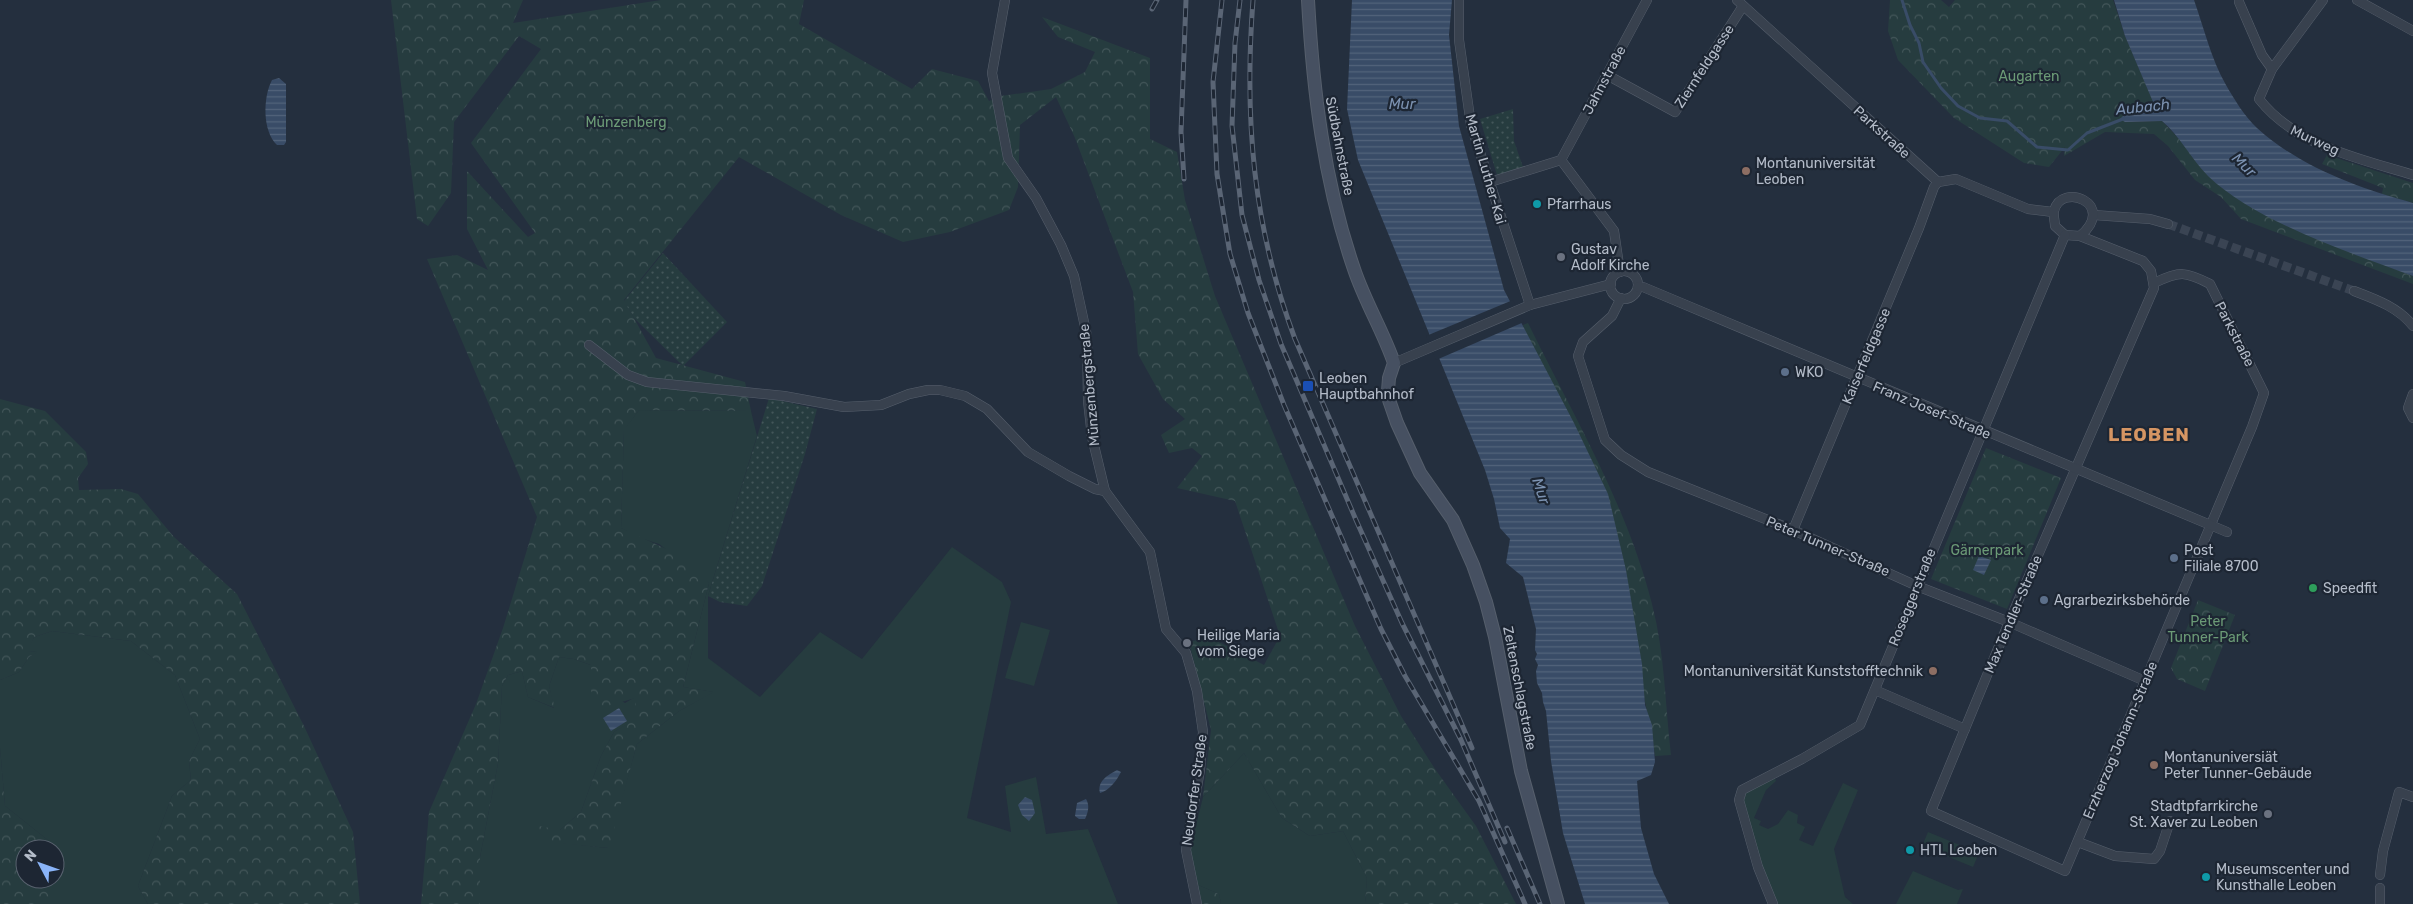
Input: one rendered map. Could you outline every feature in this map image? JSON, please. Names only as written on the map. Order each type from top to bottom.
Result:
[{"type":"main road","name":"Südbahnstraße","points":[[1308,0],[1314,92],[1326,162],[1346,243],[1362,294],[1394,363]]},
{"type":"main road","name":"Zeltenschlagstraße","points":[[1394,363],[1389,378],[1388,400],[1414,463],[1452,520],[1473,565],[1486,602],[1495,637],[1521,771],[1558,904]]},
{"type":"street","name":"Münzenbergstraße","points":[[1004,0],[992,73],[1003,139],[1008,158],[1036,198],[1061,245],[1074,276],[1087,336],[1088,393],[1092,437],[1105,491]]},
{"type":"street","name":"Martin Luther-Kai","points":[[1458,0],[1459,40],[1471,125],[1490,182],[1525,307]]},
{"type":"street","name":"Jahnstraße","points":[[1561,160],[1646,0]]},
{"type":"street","name":"Murweg","points":[[2323,0],[2272,69],[2259,99],[2271,114],[2290,129],[2330,149],[2413,175]]},
{"type":"street","points":[[2357,0],[2413,31]]},
{"type":"street","points":[[2239,2],[2262,55],[2272,69]]},
{"type":"street","name":"Ziernfeldgasse","points":[[1607,76],[1675,112],[1740,3]]},
{"type":"street","name":"Parkstraße","points":[[1740,3],[1938,182]]},
{"type":"street","points":[[1490,182],[1561,160],[1614,231],[1620,272]]},
{"type":"street","points":[[1938,182],[1956,179],[2028,210],[2054,212]]},
{"type":"street","name":"Kaiserfeldgasse","points":[[1793,530],[1919,228],[1934,187],[1938,182]]},
{"type":"street","points":[[2080,236],[2091,226],[2094,214],[2090,204],[2079,197],[2065,198],[2057,204],[2054,212],[2056,226],[2066,235],[2080,236],[2143,262],[2150,268],[2154,283]]},
{"type":"street","points":[[2094,214],[2142,218],[2168,224]]},
{"type":"street","name":"Roseggerstraße","points":[[1773,904],[1758,867],[1738,800],[1742,790],[1856,729],[1863,719],[1982,431],[2066,235]]},
{"type":"street","points":[[1620,272],[1632,273],[1635,276],[1638,287],[1631,297],[1621,298],[1614,294],[1611,284],[1614,276],[1620,272]]},
{"type":"street","name":"Parkstraße","points":[[2154,283],[2182,273],[2195,276],[2210,284],[2264,392],[2252,427],[2210,526]]},
{"type":"street","name":"Max Tendler-Straße","points":[[2065,870],[1931,811],[2009,622],[2154,288],[2154,283]]},
{"type":"street","points":[[1394,363],[1525,307],[1611,284]]},
{"type":"street","name":"Franz Josef-Straße","points":[[1638,287],[1643,287],[1728,322],[1856,378],[2227,532]]},
{"type":"street","points":[[2354,291],[2386,303],[2407,318],[2413,326]]},
{"type":"street","name":"Peter Tunner-Straße","points":[[1621,298],[1612,316],[1587,338],[1579,349],[1580,366],[1605,440],[1612,448],[1648,472],[1793,530],[1917,586],[2009,622],[2145,681]]},
{"type":"street","points":[[589,345],[628,375],[647,382],[751,392],[844,407],[881,405],[928,390],[940,390],[965,396],[987,409],[1028,452],[1069,476],[1095,489],[1105,491]]},
{"type":"street","points":[[2413,394],[2408,408],[2413,418]]},
{"type":"street","name":"Neudorfer Straße","points":[[1105,491],[1150,552],[1166,629],[1186,652],[1197,692],[1203,732],[1200,770],[1186,850],[1197,904]]},
{"type":"street","name":"Erzherzog Johann-Straße","points":[[2065,870],[2210,526]]},
{"type":"street","points":[[1875,690],[1965,729]]},
{"type":"street","points":[[1775,762],[1779,771]]},
{"type":"street","points":[[2380,875],[2383,851],[2399,792],[2413,797]]},
{"type":"street","points":[[2078,842],[2115,856],[2154,859],[2160,851],[2170,821]]},
{"type":"street","points":[[2380,888],[2380,904]]},
{"type":"green space","name":"Münzenberg","points":[[391,0],[523,0],[513,23],[661,0],[804,0],[799,24],[912,89],[932,69],[978,81],[989,101],[1001,96],[1051,89],[1085,72],[1095,52],[1058,37],[1042,17],[1150,58],[1150,139],[1177,152],[1185,200],[1215,296],[1355,626],[1401,716],[1435,769],[1476,826],[1516,904],[1365,904],[1367,878],[1343,831],[1310,836],[1282,818],[1244,753],[1203,797],[1211,730],[1189,642],[1209,637],[1264,665],[1280,636],[1235,501],[1177,488],[1202,456],[1192,448],[1169,453],[1161,435],[1185,419],[1163,399],[1138,354],[1133,292],[1075,138],[1056,97],[1020,125],[1018,187],[1009,210],[950,232],[903,242],[841,215],[739,157],[624,300],[656,358],[745,382],[751,411],[639,410],[624,430],[621,528],[690,560],[709,583],[683,687],[714,692],[679,711],[637,744],[609,848],[536,841],[539,826],[560,830],[581,812],[601,756],[614,732],[635,719],[635,698],[605,707],[591,699],[591,665],[574,659],[559,657],[549,686],[555,708],[528,697],[522,671],[508,675],[502,686],[498,763],[480,857],[480,904],[421,904],[429,812],[476,704],[503,628],[537,517],[427,259],[457,255],[488,270],[467,229],[467,171],[528,237],[535,233],[471,143],[541,49],[519,36],[454,122],[451,193],[428,226],[417,219]]},
{"type":"green space","name":"Augarten","points":[[1890,0],[1941,0],[1949,7],[1955,0],[2113,0],[2125,36],[2157,110],[2124,115],[2125,122],[2162,121],[2228,191],[2270,217],[2333,245],[2413,276],[2413,284],[2241,219],[2221,197],[2195,180],[2168,146],[2154,134],[2105,132],[2064,156],[2065,147],[2049,167],[2024,163],[1954,118],[1898,60],[1888,31]]},
{"type":"green space","points":[[1513,109],[1514,141],[1523,167],[1497,175],[1480,119]]},
{"type":"green space","points":[[2327,155],[2413,183],[2413,203],[2382,194],[2383,188],[2322,164]]},
{"type":"green space","points":[[663,253],[727,322],[683,366],[634,318],[624,301]]},
{"type":"green space","points":[[1528,323],[1598,461],[1614,496],[1641,567],[1652,604],[1660,642],[1671,755],[1655,756],[1643,692],[1638,648],[1523,325]]},
{"type":"green space","points":[[769,398],[817,409],[805,454],[762,586],[747,606],[720,602],[708,596]]},
{"type":"green space","points":[[0,399],[45,411],[86,452],[88,464],[78,478],[79,490],[121,489],[138,494],[174,537],[237,594],[304,726],[353,832],[360,904],[148,904],[138,886],[172,796],[191,780],[189,761],[200,739],[175,675],[131,641],[52,631],[34,637],[28,651],[38,652],[29,657],[19,672],[0,680]]},
{"type":"green space","points":[[639,410],[751,411],[757,436],[708,596],[708,658],[760,697],[820,632],[862,659],[952,547],[1002,582],[1011,602],[967,818],[1011,832],[1005,786],[1036,777],[1046,834],[1088,829],[1118,904],[480,904],[480,857],[498,763],[502,686],[508,675],[522,671],[528,697],[554,708],[549,686],[559,657],[574,659],[591,665],[593,683],[625,703],[635,697],[635,720],[614,732],[601,756],[581,812],[560,830],[536,840],[608,848],[637,744],[679,711],[713,692],[683,687],[709,583],[659,544],[637,537],[621,528],[624,429]]},
{"type":"green space","name":"Gärnerpark","points":[[1986,448],[2061,478],[2007,609],[1931,579]]},
{"type":"green space","name":"Peter Tunner-Park","points":[[2198,600],[2235,615],[2205,691],[2177,679],[2171,668]]},
{"type":"green space","points":[[1021,622],[1050,630],[1034,686],[1005,678]]},
{"type":"green space","points":[[52,631],[131,641],[175,675],[200,739],[189,761],[191,780],[172,796],[138,886],[148,904],[49,904],[49,889],[65,889],[65,839],[46,839],[5,806],[0,748],[0,680],[19,672],[29,657],[37,652],[27,651],[34,637]]},
{"type":"green space","points":[[0,748],[5,806],[46,839],[15,839],[15,889],[49,889],[49,904],[0,904]]},
{"type":"green space","points":[[1244,753],[1282,818],[1310,836],[1343,831],[1367,878],[1365,904],[1221,904],[1219,894],[1198,885],[1190,849],[1203,797]]},
{"type":"green space","points":[[1773,774],[1776,781],[1766,790],[1754,818],[1761,821],[1759,825],[1768,829],[1778,824],[1788,810],[1798,815],[1797,823],[1805,827],[1799,840],[1813,846],[1843,783],[1858,790],[1834,849],[1845,897],[1853,904],[1773,904],[1739,800],[1742,790]]},
{"type":"green space","points":[[1928,832],[1979,853],[1973,867],[1922,846]]},
{"type":"green space","points":[[1913,871],[1958,890],[1963,889],[1957,904],[1896,904]]},
{"type":"green space","points":[[1198,885],[1219,894],[1221,904],[1202,904]]},
{"type":"water","points":[[1352,0],[1452,0],[1449,35],[1459,126],[1504,290],[1574,423],[1608,494],[1626,570],[1642,664],[1645,705],[1652,725],[1655,762],[1651,775],[1637,781],[1641,828],[1654,874],[1669,904],[1585,904],[1563,833],[1551,761],[1546,711],[1542,693],[1537,683],[1536,671],[1538,665],[1535,659],[1537,654],[1535,650],[1536,629],[1523,577],[1506,563],[1510,539],[1500,528],[1485,470],[1358,160],[1347,109]]},
{"type":"water","name":"Mur","points":[[2114,0],[2194,0],[2221,75],[2240,108],[2257,128],[2274,142],[2311,165],[2351,183],[2413,203],[2413,276],[2305,235],[2252,208],[2228,193],[2208,176],[2162,121],[2125,122],[2120,119],[2124,115],[2156,109],[2125,36]]},
{"type":"water","points":[[279,78],[286,84],[286,142],[284,145],[277,145],[272,139],[266,123],[266,104],[269,87],[272,80]]},
{"type":"water","points":[[1979,556],[1991,560],[1984,575],[1973,570]]},
{"type":"water","points":[[619,708],[627,721],[611,731],[603,718]]},
{"type":"water","points":[[1117,770],[1121,772],[1115,782],[1110,788],[1100,793],[1102,782],[1107,776]]},
{"type":"water","points":[[1025,797],[1032,800],[1035,813],[1029,821],[1022,815],[1018,805]]},
{"type":"water","points":[[1086,799],[1087,814],[1085,819],[1079,819],[1075,816],[1077,803]]},
{"type":"pier","points":[[1513,300],[1524,322],[1436,360],[1426,336]]},
{"type":"waterway","name":"Aubach","points":[[1902,0],[1910,25],[1919,43],[1923,62],[1941,88],[1958,106],[1980,118],[2007,121],[2037,147],[2068,150],[2087,133],[2123,119]]},
{"type":"tunnel","points":[[2168,224],[2354,291]]},
{"type":"railway","points":[[1152,9],[1157,0]]},
{"type":"railway","points":[[1184,179],[1181,132],[1186,0]]},
{"type":"railway","points":[[1222,0],[1213,82],[1217,174],[1230,254],[1248,313],[1284,405],[1381,629],[1405,676],[1479,801],[1525,904]]},
{"type":"railway","points":[[1240,0],[1235,43],[1232,126],[1242,215],[1259,280],[1281,344],[1356,520],[1402,623],[1461,740],[1505,842]]},
{"type":"railway","points":[[1253,0],[1250,44],[1251,130],[1261,214],[1269,256],[1281,297],[1295,339],[1472,748]]},
{"type":"railway","points":[[1507,828],[1540,904]]},
{"type":"place","name":"Montanuniversität Leoben","points":[[1746,171]]},
{"type":"place","name":"Pfarrhaus","points":[[1537,204]]},
{"type":"place","name":"Gustav Adolf Kirche","points":[[1561,257]]},
{"type":"place","name":"WKO","points":[[1785,372]]},
{"type":"place","name":"Leoben Hauptbahnhof","points":[[1308,386]]},
{"type":"place","name":"Post Filiale 8700","points":[[2174,558]]},
{"type":"place","name":"Speedfit","points":[[2313,588]]},
{"type":"place","name":"Agrarbezirksbehörde","points":[[2044,600]]},
{"type":"place","name":"Heilige Maria vom Siege","points":[[1187,643]]},
{"type":"place","name":"Montanuniversität Kunststofftechnik","points":[[1933,671]]},
{"type":"place","name":"Montanuniversiät Peter Tunner-Gebäude","points":[[2154,765]]},
{"type":"place","name":"Stadtpfarrkirche St. Xaver zu Leoben","points":[[2268,814]]},
{"type":"place","name":"HTL Leoben","points":[[1910,850]]},
{"type":"place","name":"Museumscenter und Kunsthalle Leoben","points":[[2206,877]]},
{"type":"district","name":"LEOBEN","points":[[2149,434]]}]
